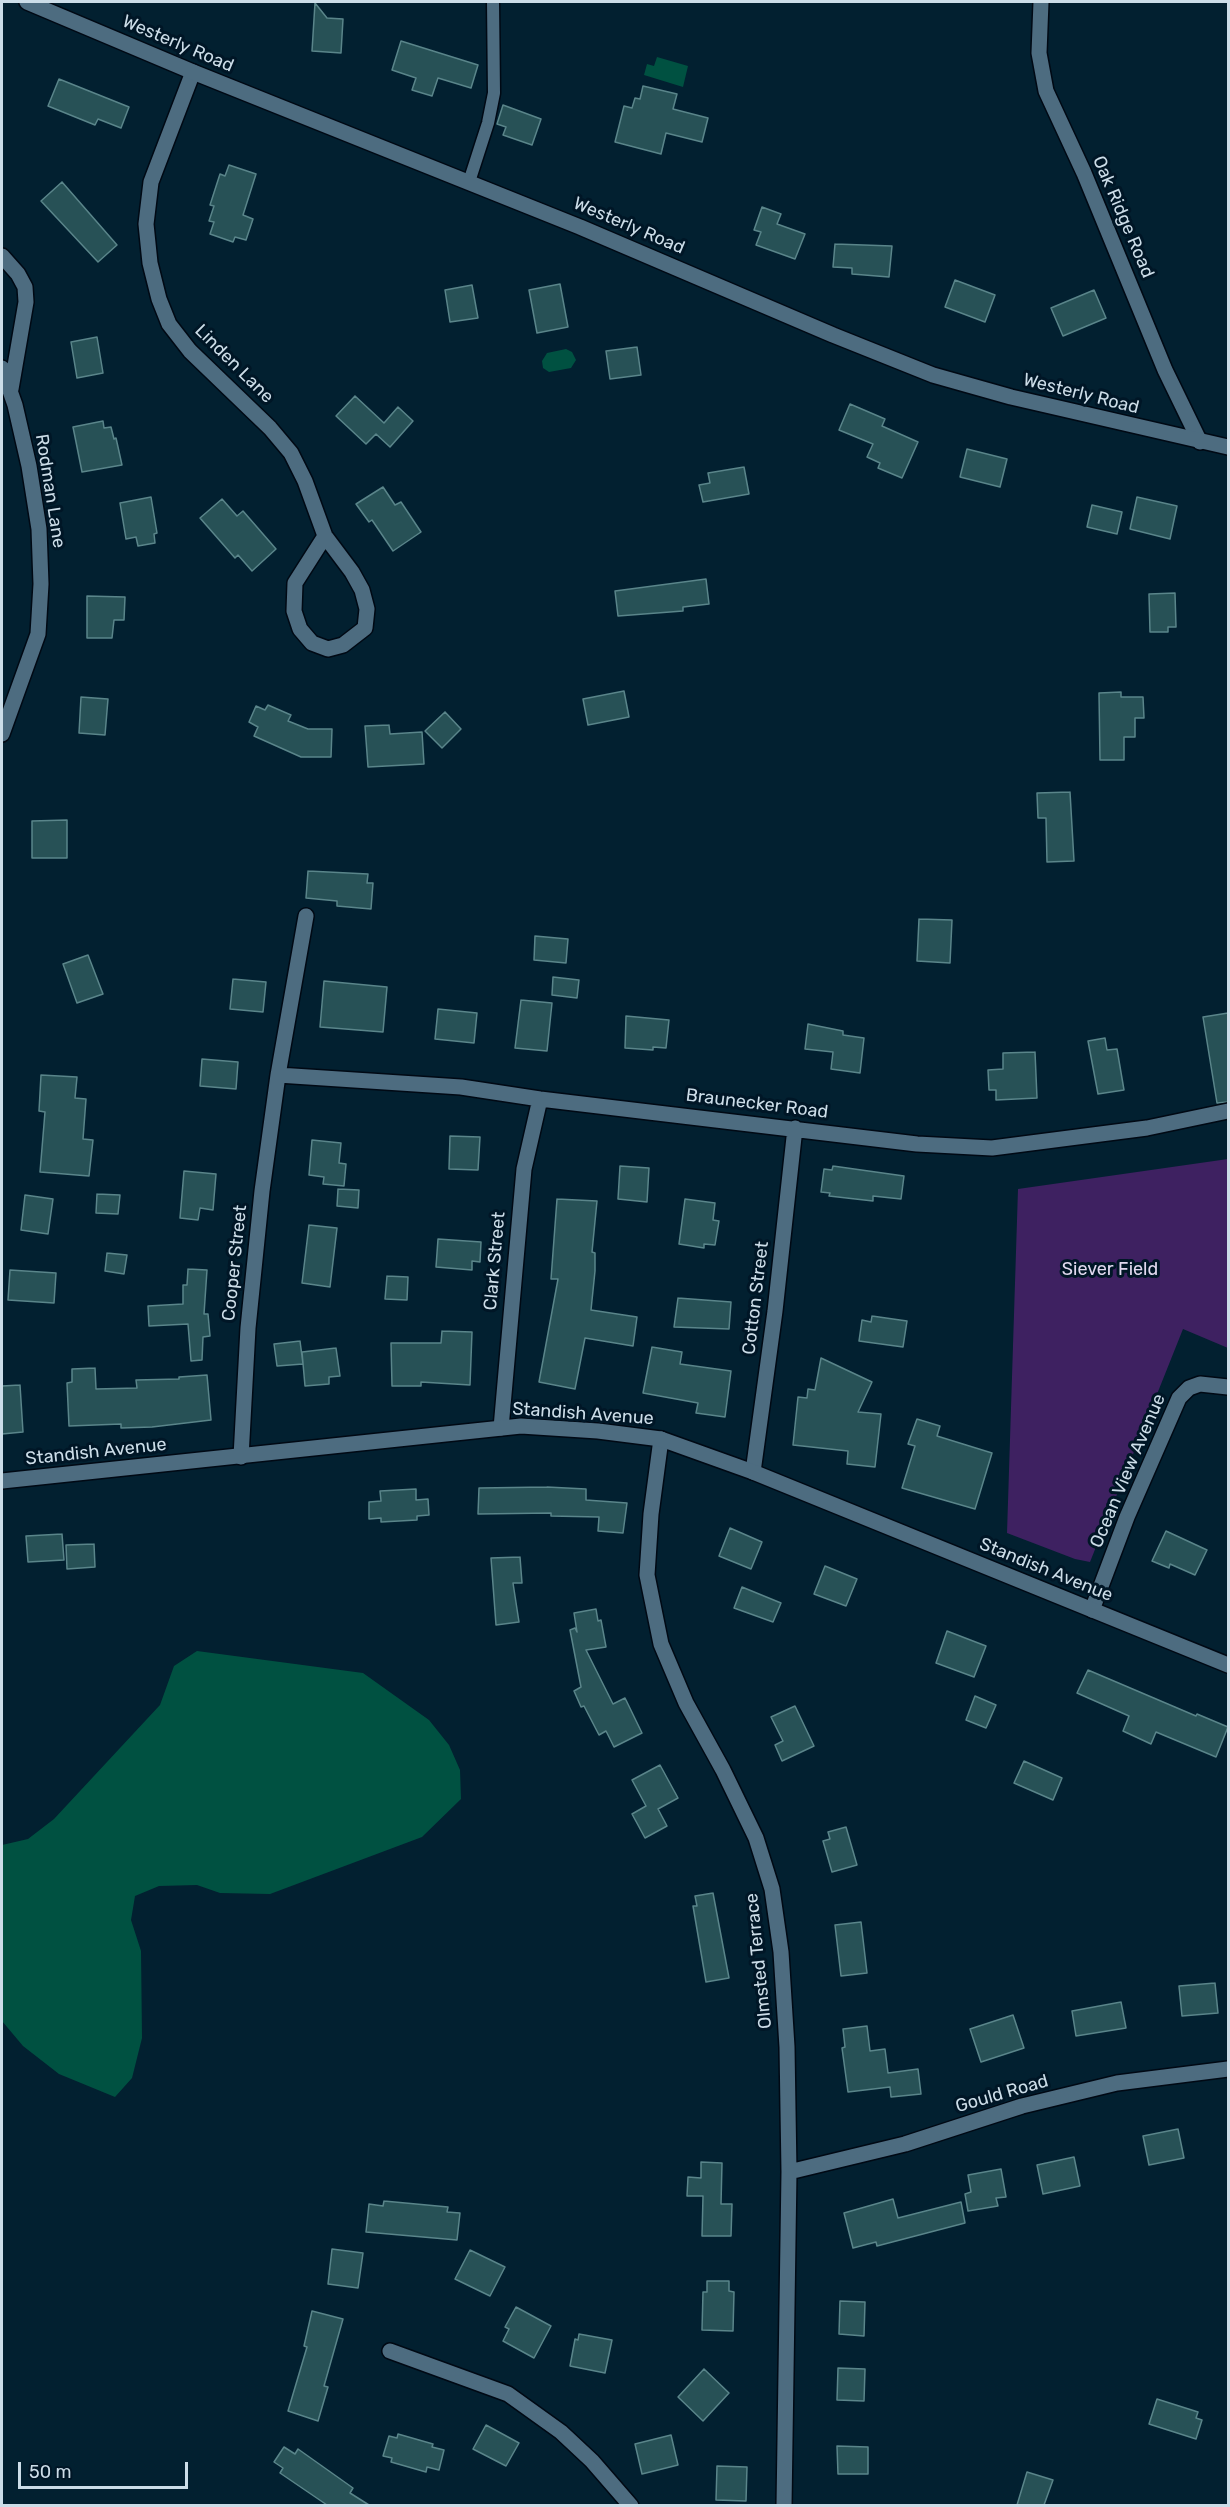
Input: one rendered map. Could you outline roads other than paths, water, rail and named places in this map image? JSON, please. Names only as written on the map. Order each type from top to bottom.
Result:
[{"type":"street","name":"Westerly Road","points":[[27,2],[192,72],[580,227],[933,375],[1022,400],[1228,447]]},
{"type":"street","name":"Oak Ridge Road","points":[[1041,2],[1038,53],[1046,91],[1088,183],[1165,370],[1200,442]]},
{"type":"street","name":"Linden Lane","points":[[192,72],[151,182],[146,224],[150,263],[159,299],[169,324],[190,351],[270,428],[291,453],[305,481],[324,536],[362,590],[367,609],[365,628],[343,645],[328,649],[312,643],[300,629],[294,611],[295,584],[324,536]]},
{"type":"street","name":"Rodman Lane","points":[[2,256],[18,274],[25,287],[26,302],[10,392]]},
{"type":"street","name":"Rodman Lane","points":[[2,368],[29,466],[38,519],[41,584],[38,634],[2,734]]},
{"type":"street","name":"Cooper Street","points":[[241,1457],[248,1328],[262,1191],[278,1075],[306,916]]},
{"type":"street","name":"Braunecker Road","points":[[278,1075],[461,1087],[540,1099],[917,1144],[992,1148],[1147,1128],[1228,1112]]},
{"type":"street","name":"Clark Street","points":[[501,1428],[524,1169],[540,1099]]},
{"type":"street","name":"Cotton Street","points":[[753,1472],[775,1311],[795,1128]]},
{"type":"street","name":"Ocean View Avenue","points":[[1092,1610],[1126,1517],[1179,1398],[1189,1388],[1200,1384],[1228,1387]]},
{"type":"street","name":"Standish Avenue","points":[[2,1481],[521,1426],[598,1431],[661,1439],[753,1472],[1228,1665]]},
{"type":"street","name":"Olmsted Terrace","points":[[661,1439],[651,1514],[647,1575],[662,1644],[686,1703],[723,1770],[756,1838],[772,1889],[781,1952],[787,2048],[789,2172],[784,2505]]},
{"type":"street","name":"Gould Road","points":[[789,2172],[905,2144],[1022,2106],[1117,2084],[1228,2069]]},
{"type":"street","points":[[390,2351],[508,2394],[577,2446],[631,2505]]},
{"type":"lane","points":[[469,182],[489,123],[494,93],[493,2]]},
{"type":"park label","name":"Siever Field","points":[[1110,1270]]}]
